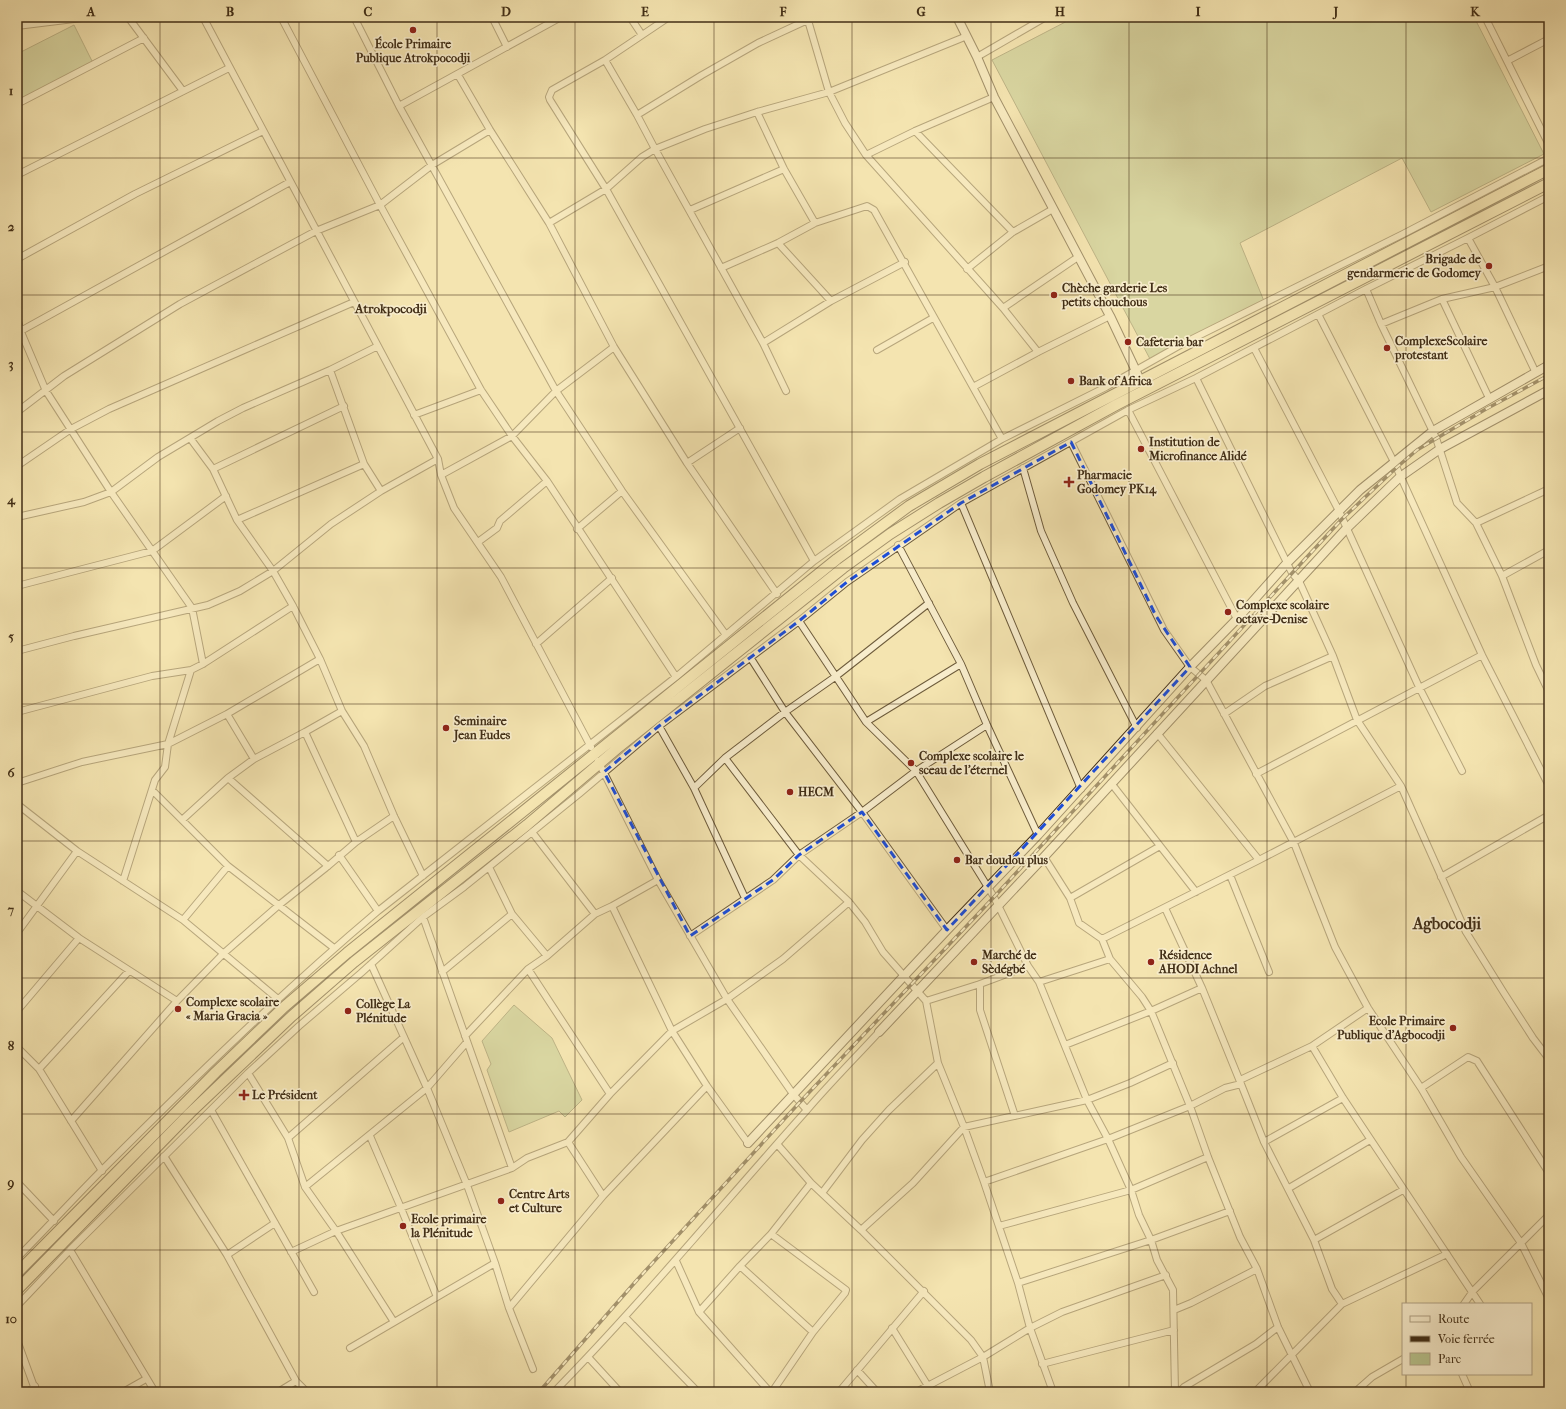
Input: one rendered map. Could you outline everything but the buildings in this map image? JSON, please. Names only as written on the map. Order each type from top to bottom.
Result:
[{"type":"highway","points":[[17,1290],[190,1113],[292,1016],[360,958],[527,825],[597,758],[830,564],[889,519],[980,464],[1138,376],[1549,169]]},
{"type":"highway","points":[[17,1272],[146,1141],[284,1007],[346,953],[421,892],[843,568],[890,534],[984,476],[1116,405],[1549,182]]},
{"type":"main road","points":[[957,17],[977,57],[994,97],[1110,316],[1138,376]]},
{"type":"main road","points":[[748,1143],[947,930],[1038,836],[1137,728],[1190,667],[1237,619],[1287,563],[1360,490],[1433,431],[1488,398],[1549,365]]},
{"type":"main road","points":[[879,1032],[1044,857],[1346,529],[1400,477],[1440,449],[1549,390]]},
{"type":"street","points":[[17,26],[41,20],[90,17]]},
{"type":"street","points":[[128,17],[183,91]]},
{"type":"street","points":[[203,17],[438,459],[441,475],[454,508],[500,577],[597,758],[658,880],[727,999],[793,1094],[807,1110]]},
{"type":"street","points":[[280,17],[481,390],[512,436],[547,481],[577,529],[612,578],[676,677]]},
{"type":"street","points":[[354,17],[399,106],[556,391],[622,491],[726,635]]},
{"type":"street","points":[[492,17],[506,47]]},
{"type":"street","points":[[399,106],[458,75],[561,17]]},
{"type":"street","points":[[630,17],[642,35]]},
{"type":"street","points":[[669,17],[605,60],[552,90],[549,96],[550,100],[606,189],[814,561]]},
{"type":"street","points":[[1485,17],[1549,145]]},
{"type":"street","points":[[638,115],[708,71],[758,43],[810,18],[829,92],[845,124],[866,155],[1003,308],[1038,352]]},
{"type":"street","points":[[977,57],[1042,18]]},
{"type":"street","points":[[549,223],[606,189],[642,157],[654,149],[705,129],[757,112],[829,92],[967,36]]},
{"type":"street","points":[[17,104],[144,38]]},
{"type":"street","points":[[1506,61],[1549,39]]},
{"type":"street","points":[[605,60],[638,115],[654,149],[690,210],[763,342],[786,391]]},
{"type":"street","points":[[17,175],[229,68]]},
{"type":"street","points":[[458,75],[490,130],[549,223],[614,347],[687,463],[777,594]]},
{"type":"street","points":[[866,155],[915,131],[994,97]]},
{"type":"street","points":[[757,112],[784,169],[815,223]]},
{"type":"street","points":[[17,412],[64,376],[180,304],[316,231],[380,205],[432,165],[490,130]]},
{"type":"street","points":[[17,259],[135,194],[264,131]]},
{"type":"street","points":[[915,131],[1013,232]]},
{"type":"street","points":[[17,1306],[70,1250],[248,1073],[423,917],[532,832],[597,758],[676,677],[777,594],[814,561],[900,500],[1002,439],[1138,376],[1184,343],[1404,234],[1549,158]]},
{"type":"street","points":[[690,210],[784,169]]},
{"type":"street","points":[[19,332],[290,182]]},
{"type":"street","points":[[17,1258],[102,1170],[211,1062],[334,948],[378,910],[423,876],[597,758],[659,726],[799,621],[846,582],[898,545],[961,503],[1128,410],[1196,378],[1366,288],[1549,196]]},
{"type":"street","points":[[721,268],[778,243],[815,223],[867,206],[871,207],[905,262],[933,318],[1002,439]]},
{"type":"street","points":[[967,269],[1013,232],[1053,209]]},
{"type":"street","points":[[1468,238],[1495,287],[1535,372]]},
{"type":"street","points":[[778,243],[831,302]]},
{"type":"street","points":[[1003,308],[1078,257]]},
{"type":"street","points":[[763,342],[831,302],[905,262]]},
{"type":"street","points":[[1381,324],[1442,299],[1495,287],[1549,266]]},
{"type":"street","points":[[1366,288],[1381,324],[1433,431],[1457,503],[1476,523],[1502,576],[1536,665],[1549,692]]},
{"type":"street","points":[[1442,299],[1488,398]]},
{"type":"street","points":[[17,466],[71,429],[109,409],[354,302]]},
{"type":"street","points":[[1318,314],[1394,462],[1482,655],[1549,786]]},
{"type":"street","points":[[973,387],[1110,316]]},
{"type":"street","points":[[17,318],[19,332],[46,391],[111,492],[192,608],[203,664]]},
{"type":"street","points":[[878,350],[933,318]]},
{"type":"street","points":[[17,517],[84,502],[111,492],[158,457],[243,408],[330,370],[378,346]]},
{"type":"street","points":[[441,475],[512,436],[556,391],[614,347]]},
{"type":"street","points":[[1254,348],[1339,511],[1419,687],[1462,771]]},
{"type":"street","points":[[330,370],[364,464],[381,491]]},
{"type":"street","points":[[1196,378],[1292,573],[1299,581],[1333,656],[1357,720],[1401,786],[1466,932],[1504,994],[1533,1038],[1549,1059]]},
{"type":"street","points":[[414,415],[481,390]]},
{"type":"street","points":[[213,469],[344,406]]},
{"type":"street","points":[[1128,410],[1237,619]]},
{"type":"street","points":[[687,463],[740,428]]},
{"type":"street","points":[[190,438],[213,469],[237,520],[273,571],[293,606],[320,659],[342,711],[364,746],[394,816],[423,876]]},
{"type":"street","points":[[1071,442],[1156,616],[1190,667],[1206,680],[1294,843],[1335,947],[1368,1008],[1421,1088],[1461,1157],[1522,1243],[1549,1299]]},
{"type":"street","points":[[17,651],[74,636],[208,605],[225,598],[273,571],[331,524],[381,491],[438,459]]},
{"type":"street","points":[[237,520],[364,464]]},
{"type":"street","points":[[1023,468],[1041,531],[1073,603],[1137,728]]},
{"type":"street","points":[[478,542],[497,528],[500,521],[547,481]]},
{"type":"street","points":[[1476,523],[1549,489]]},
{"type":"street","points":[[577,529],[622,491]]},
{"type":"street","points":[[17,586],[152,551],[226,496]]},
{"type":"street","points":[[961,503],[1081,789]]},
{"type":"street","points":[[898,545],[961,664],[1038,836]]},
{"type":"street","points":[[1502,576],[1549,550]]},
{"type":"street","points":[[536,644],[612,578]]},
{"type":"street","points":[[694,788],[726,758],[785,712],[835,677],[928,603]]},
{"type":"street","points":[[17,712],[152,676],[191,670],[203,664],[293,606]]},
{"type":"street","points":[[799,621],[866,722],[916,771],[999,905],[1028,966],[1039,982],[1087,1100],[1108,1139],[1131,1190],[1139,1215],[1151,1240],[1157,1260],[1174,1290],[1176,1392]]},
{"type":"street","points":[[1256,774],[1482,655]]},
{"type":"street","points":[[1224,714],[1265,686],[1333,656]]},
{"type":"street","points":[[750,657],[785,712],[862,812],[947,930]]},
{"type":"street","points":[[17,783],[82,762],[168,744],[227,714],[320,659]]},
{"type":"street","points":[[866,722],[961,664]]},
{"type":"street","points":[[123,881],[155,780],[165,767],[168,744],[191,670]]},
{"type":"street","points":[[182,820],[228,778],[254,758],[342,711]]},
{"type":"street","points":[[227,714],[254,758]]},
{"type":"street","points":[[690,936],[773,880],[799,855],[862,812],[916,771],[987,725]]},
{"type":"street","points":[[659,726],[694,788],[745,898]]},
{"type":"street","points":[[305,732],[356,842]]},
{"type":"street","points":[[1157,733],[1259,860]]},
{"type":"street","points":[[726,758],[799,855],[850,902],[865,922],[883,952],[926,1001],[938,1064],[984,1182],[1018,1283],[1030,1328],[1053,1392]]},
{"type":"street","points":[[228,778],[328,866]]},
{"type":"street","points":[[1111,783],[1196,892]]},
{"type":"street","points":[[1102,939],[1294,843],[1401,786]]},
{"type":"street","points":[[152,790],[228,866],[280,904],[334,948]]},
{"type":"street","points":[[17,804],[77,851],[183,920],[278,999]]},
{"type":"street","points":[[1441,877],[1549,815]]},
{"type":"street","points":[[71,1121],[177,1001],[224,953],[280,904],[356,842],[394,816]]},
{"type":"street","points":[[532,832],[595,914]]},
{"type":"street","points":[[1070,898],[1160,846]]},
{"type":"street","points":[[17,933],[77,851]]},
{"type":"street","points":[[339,856],[378,910]]},
{"type":"street","points":[[1044,857],[1070,898],[1079,923],[1102,939],[1110,959],[1142,997],[1151,1011],[1190,1106],[1208,1157],[1240,1237],[1256,1269],[1278,1327],[1310,1392]]},
{"type":"street","points":[[183,920],[228,866]]},
{"type":"street","points":[[489,866],[512,914],[547,956]]},
{"type":"street","points":[[1230,875],[1270,972]]},
{"type":"street","points":[[305,1187],[428,1088],[466,1039],[528,969],[547,956],[595,914],[658,880]]},
{"type":"street","points":[[17,891],[78,938],[177,1001]]},
{"type":"street","points":[[291,1252],[336,1231],[512,1168],[527,1158],[568,1142],[610,1094],[672,1031],[727,999],[783,959],[850,902]]},
{"type":"street","points":[[612,906],[672,1031],[707,1086],[748,1143]]},
{"type":"street","points":[[1165,908],[1202,988],[1264,1142],[1289,1188],[1314,1240],[1332,1289],[1342,1304]]},
{"type":"street","points":[[442,972],[512,914]]},
{"type":"street","points":[[423,917],[512,1168]]},
{"type":"street","points":[[17,1010],[78,938]]},
{"type":"street","points":[[1039,982],[1110,959]]},
{"type":"street","points":[[371,964],[428,1088],[467,1185],[495,1263],[509,1308],[533,1369]]},
{"type":"street","points":[[926,1001],[980,984],[1028,966]]},
{"type":"street","points":[[528,969],[610,1094]]},
{"type":"street","points":[[39,1069],[129,971]]},
{"type":"street","points":[[980,984],[980,1010],[996,1052],[1015,1116]]},
{"type":"street","points":[[1065,1045],[1151,1011],[1202,988]]},
{"type":"street","points":[[984,1182],[1108,1139],[1190,1106],[1312,1046],[1368,1008]]},
{"type":"street","points":[[554,1392],[676,1261],[807,1110],[879,1032]]},
{"type":"street","points":[[288,1138],[404,1037]]},
{"type":"street","points":[[1312,1046],[1370,1140],[1473,1291],[1479,1303]]},
{"type":"street","points":[[17,1047],[39,1069],[102,1170]]},
{"type":"street","points":[[1421,1088],[1468,1058],[1472,1058],[1477,1061],[1549,1173]]},
{"type":"street","points":[[861,1230],[913,1182],[964,1128],[1087,1100],[1130,1083],[1173,1063]]},
{"type":"street","points":[[822,1193],[862,1140],[889,1110],[938,1064]]},
{"type":"street","points":[[248,1073],[288,1138],[305,1187],[336,1231],[394,1322]]},
{"type":"street","points":[[509,1308],[603,1196],[707,1086]]},
{"type":"street","points":[[1264,1142],[1343,1098]]},
{"type":"street","points":[[211,1110],[314,1292]]},
{"type":"street","points":[[370,1136],[437,1297]]},
{"type":"street","points":[[1289,1188],[1370,1140]]},
{"type":"street","points":[[568,1142],[603,1196]]},
{"type":"street","points":[[777,1144],[811,1183],[924,1291],[971,1340],[983,1357],[990,1392]]},
{"type":"street","points":[[164,1156],[227,1254],[296,1381],[307,1392]]},
{"type":"street","points":[[999,1226],[1131,1190],[1208,1157]]},
{"type":"street","points":[[18,1183],[54,1221]]},
{"type":"street","points":[[699,1312],[771,1234],[811,1183]]},
{"type":"street","points":[[1314,1240],[1403,1190]]},
{"type":"street","points":[[1018,1283],[1151,1240],[1230,1211]]},
{"type":"street","points":[[1465,1303],[1473,1291],[1549,1215]]},
{"type":"street","points":[[227,1254],[275,1223]]},
{"type":"street","points":[[676,1261],[699,1312],[771,1392],[814,1332],[845,1293],[845,1288],[771,1234]]},
{"type":"street","points":[[70,1250],[154,1392]]},
{"type":"street","points":[[1255,1392],[1342,1304],[1447,1254]]},
{"type":"street","points":[[350,1348],[495,1263]]},
{"type":"street","points":[[740,1266],[814,1332]]},
{"type":"street","points":[[1174,1310],[1191,1303],[1256,1269]]},
{"type":"street","points":[[916,1392],[983,1357],[1030,1328],[1062,1312],[1166,1274]]},
{"type":"street","points":[[839,1392],[924,1291]]},
{"type":"street","points":[[625,1317],[698,1392]]},
{"type":"street","points":[[1179,1392],[1184,1387],[1256,1344],[1278,1327]]},
{"type":"street","points":[[892,1328],[928,1386]]},
{"type":"street","points":[[1042,1364],[1174,1330]]},
{"type":"street","points":[[17,1340],[35,1389],[28,1392]]},
{"type":"street","points":[[588,1357],[620,1392]]},
{"type":"street","points":[[1355,1392],[1372,1377],[1402,1360]]},
{"type":"street","points":[[857,1370],[877,1392]]},
{"type":"street","points":[[1462,1375],[1470,1392]]},
{"type":"street","points":[[123,1392],[146,1379]]},
{"type":"street","points":[[278,1392],[296,1381]]},
{"type":"highlighted area","points":[[1071,442],[1156,616],[1190,667],[947,930],[862,812],[799,855],[773,880],[690,936],[604,772],[659,726],[799,621],[847,582],[961,503]]},
{"type":"green space","points":[[1075,17],[1474,17],[1544,154],[1431,212],[1402,158],[1240,243],[1264,301],[1150,359],[992,60]]},
{"type":"green space","points":[[74,25],[93,63],[17,101],[17,54]]},
{"type":"green space","points":[[514,1005],[552,1038],[582,1100],[565,1117],[559,1111],[509,1132],[487,1070],[491,1064],[482,1041]]},
{"type":"railway","points":[[539,1392],[637,1280],[800,1102],[994,897],[1342,519],[1417,450],[1486,409],[1549,375]]},
{"type":"place","name":"École Primaire Publique Atrokpocodji","points":[[413,30]]},
{"type":"place","name":"Brigade de gendarmerie de Godomey","points":[[1489,266]]},
{"type":"place","name":"Chèche garderie Les petits chouchous","points":[[1054,295]]},
{"type":"place","name":"Cafeteria bar","points":[[1128,342]]},
{"type":"place","name":"ComplexeScolaire protestant","points":[[1387,348]]},
{"type":"place","name":"Bank of Africa","points":[[1071,381]]},
{"type":"place","name":"Institution de Microfinance Alidé","points":[[1141,449]]},
{"type":"place","name":"Pharmacie Godomey PK14","points":[[1069,482]]},
{"type":"place","name":"Complexe scolaire octave-Denise","points":[[1228,612]]},
{"type":"place","name":"Seminaire Jean Eudes","points":[[446,728]]},
{"type":"place","name":"Complexe scolaire le sceau de l'éternel","points":[[911,763]]},
{"type":"place","name":"HECM","points":[[790,792]]},
{"type":"place","name":"Bar doudou plus","points":[[957,860]]},
{"type":"place","name":"Marché de Sèdégbé","points":[[974,962]]},
{"type":"place","name":"Résidence AHODI Achnel","points":[[1151,962]]},
{"type":"place","name":"Complexe scolaire « Maria Gracia »","points":[[178,1009]]},
{"type":"place","name":"Collège La Plénitude","points":[[348,1011]]},
{"type":"place","name":"Ecole Primaire Publique d'Agbocodji","points":[[1453,1028]]},
{"type":"place","name":"Le Président","points":[[244,1095]]},
{"type":"place","name":"Centre Arts et Culture","points":[[501,1201]]},
{"type":"place","name":"Ecole primaire la Plénitude","points":[[403,1226]]},
{"type":"district","name":"Atrokpocodji","points":[[391,308]]},
{"type":"district","name":"Agbocodji","points":[[1447,923]]}]
